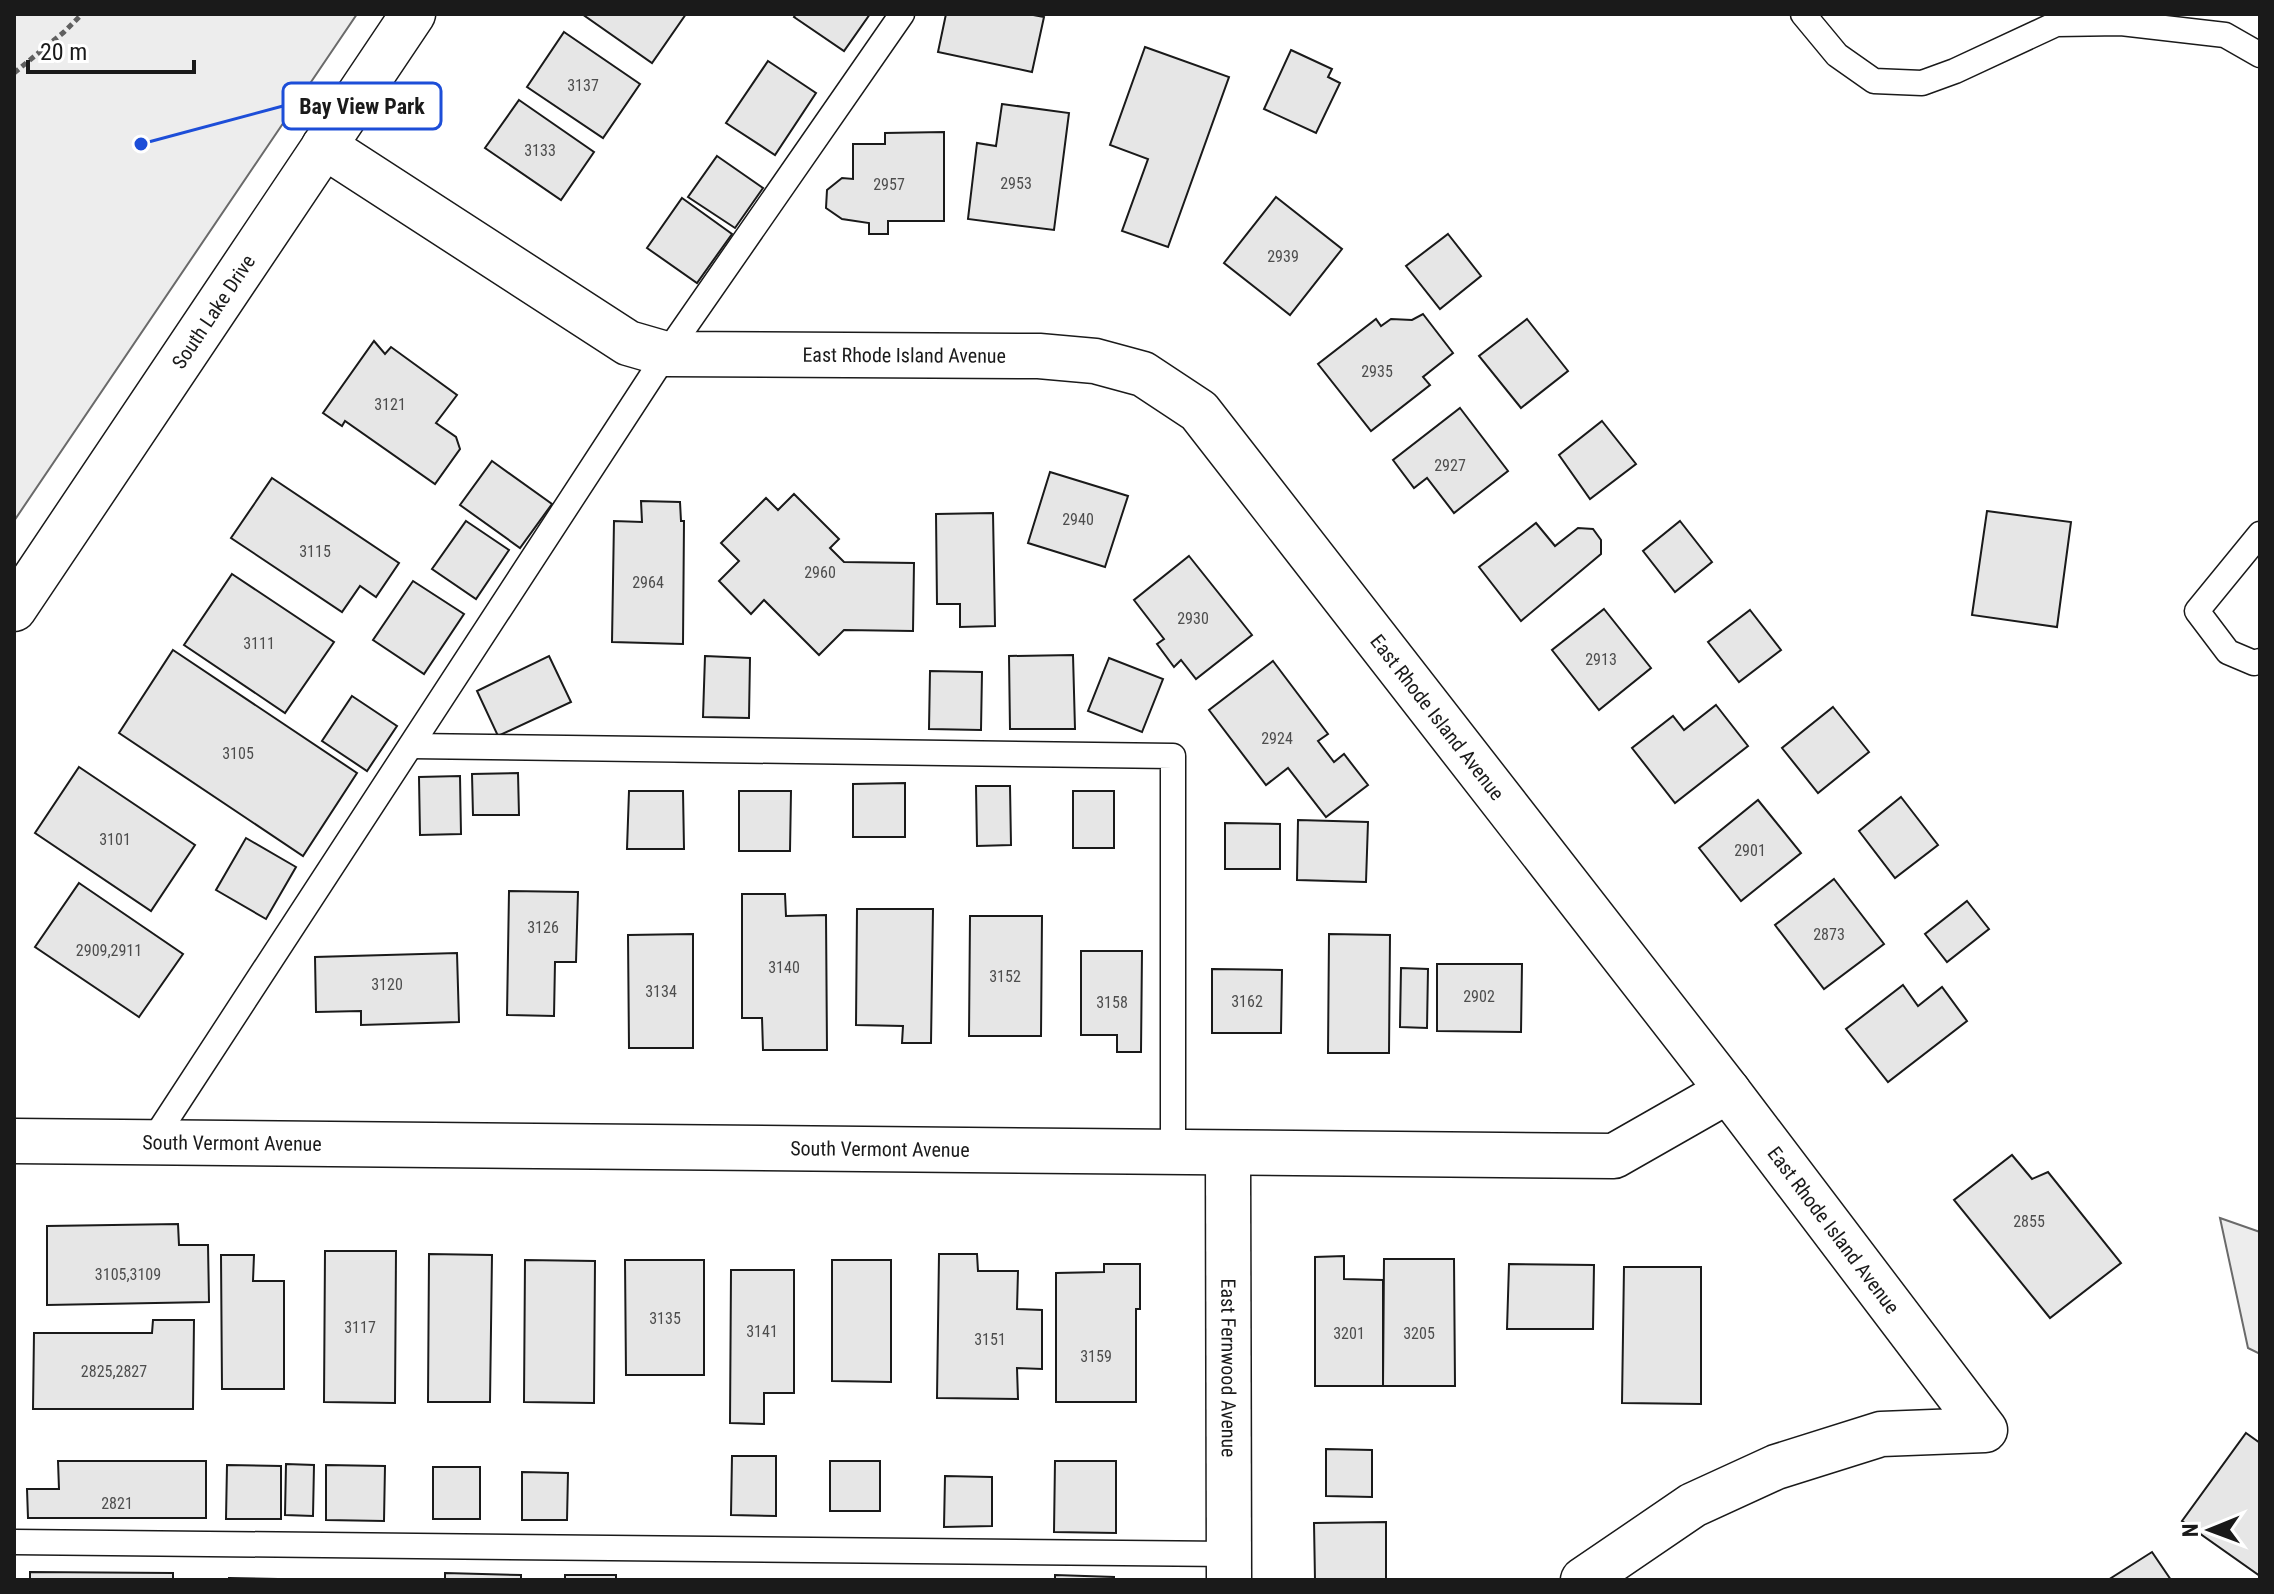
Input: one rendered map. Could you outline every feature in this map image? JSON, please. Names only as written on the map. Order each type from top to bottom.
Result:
[{"type":"street","name":"South Lake Drive","points":[[14,609],[413,14]]},
{"type":"street","name":"East Rhode Island Avenue","points":[[324,146],[628,343],[666,354],[1039,356],[1095,361],[1143,374],[1199,411],[1728,1091],[1985,1430],[1881,1434],[1776,1467],[1693,1505],[1583,1580]]},
{"type":"street","name":"South Vermont Avenue","points":[[14,1141],[1614,1156],[1728,1091]]},
{"type":"street","name":"East Fernwood Avenue","points":[[1228,1154],[1229,1567]]},
{"type":"lane","points":[[152,1142],[666,354],[902,14]]},
{"type":"lane","points":[[1803,14],[1837,55],[1874,81],[1922,83],[2056,24],[2121,23],[2225,35],[2260,55]]},
{"type":"lane","points":[[2260,534],[2197,611],[2228,652],[2254,663],[2260,661]]},
{"type":"lane","points":[[412,746],[1173,756],[1173,1153]]},
{"type":"lane","points":[[14,1542],[1229,1567]]},
{"type":"path","points":[[14,73],[82,14]]},
{"type":"shaded area","points":[[14,14],[357,14],[14,521]]},
{"type":"shaded area","points":[[2220,1218],[2260,1232],[2260,1354],[2248,1348]]},
{"type":"building","points":[[582,14],[686,14],[652,63]]},
{"type":"building","points":[[796,14],[870,14],[844,51],[794,17]]},
{"type":"building","points":[[946,14],[1028,14],[1044,17],[1032,72],[938,52]]},
{"type":"building","points":[[564,32],[640,84],[603,138],[527,87]]},
{"type":"building","points":[[1145,47],[1229,77],[1168,247],[1122,231],[1148,159],[1110,145]]},
{"type":"building","points":[[1291,50],[1332,69],[1328,77],[1340,83],[1316,133],[1264,109]]},
{"type":"building","points":[[768,61],[816,93],[775,155],[726,123]]},
{"type":"building","points":[[519,100],[594,152],[561,200],[485,148]]},
{"type":"building","points":[[1002,104],[1069,113],[1054,230],[968,219],[977,143],[996,146]]},
{"type":"building","points":[[944,132],[944,221],[888,221],[888,234],[869,234],[869,223],[842,219],[826,208],[827,190],[842,178],[853,179],[853,144],[885,144],[885,133]]},
{"type":"building","points":[[717,156],[763,188],[735,228],[688,197]]},
{"type":"building","points":[[1276,197],[1342,249],[1290,315],[1224,263]]},
{"type":"building","points":[[682,198],[732,234],[697,283],[647,248]]},
{"type":"building","points":[[1448,234],[1481,276],[1440,309],[1406,266]]},
{"type":"building","points":[[1423,314],[1453,353],[1423,377],[1430,385],[1371,431],[1318,364],[1376,319],[1381,326],[1391,319],[1412,320]]},
{"type":"building","points":[[1527,319],[1568,371],[1521,408],[1479,356]]},
{"type":"building","points":[[374,341],[385,354],[391,347],[457,395],[436,423],[456,437],[460,449],[435,484],[345,421],[342,426],[323,413]]},
{"type":"building","points":[[1460,408],[1508,471],[1454,513],[1427,478],[1414,488],[1393,460]]},
{"type":"building","points":[[1602,421],[1636,464],[1590,499],[1559,455]]},
{"type":"building","points":[[492,461],[552,504],[520,548],[460,505]]},
{"type":"building","points":[[1050,472],[1128,496],[1105,567],[1028,543]]},
{"type":"building","points":[[272,478],[399,563],[376,597],[360,586],[342,612],[231,538]]},
{"type":"building","points":[[794,494],[839,539],[830,548],[844,562],[914,563],[913,631],[844,630],[819,655],[764,600],[751,614],[719,581],[739,561],[721,543],[766,498],[778,510]]},
{"type":"building","points":[[641,501],[680,502],[681,521],[684,521],[683,644],[612,642],[614,521],[642,522]]},
{"type":"building","points":[[1987,511],[2071,522],[2057,627],[1972,615]]},
{"type":"building","points":[[993,513],[995,626],[960,627],[960,604],[937,604],[936,514]]},
{"type":"building","points":[[466,521],[509,550],[476,599],[432,569]]},
{"type":"building","points":[[1680,521],[1712,562],[1675,592],[1643,551]]},
{"type":"building","points":[[1536,523],[1555,546],[1578,528],[1593,529],[1601,540],[1601,554],[1521,621],[1479,567]]},
{"type":"building","points":[[1189,556],[1252,635],[1196,679],[1181,660],[1174,667],[1157,644],[1164,639],[1134,600]]},
{"type":"building","points":[[232,574],[334,642],[285,713],[184,645]]},
{"type":"building","points":[[413,581],[464,614],[424,674],[373,640]]},
{"type":"building","points":[[1604,609],[1651,668],[1599,710],[1552,650]]},
{"type":"building","points":[[1750,610],[1781,650],[1739,682],[1708,642]]},
{"type":"building","points":[[173,650],[357,773],[303,856],[119,733]]},
{"type":"building","points":[[1073,655],[1075,729],[1010,729],[1009,656]]},
{"type":"building","points":[[549,656],[571,702],[498,736],[477,691]]},
{"type":"building","points":[[705,656],[750,658],[749,718],[703,717]]},
{"type":"building","points":[[1109,658],[1163,679],[1142,732],[1088,711]]},
{"type":"building","points":[[1273,661],[1328,734],[1318,741],[1334,762],[1344,754],[1368,785],[1326,817],[1288,768],[1266,785],[1209,710]]},
{"type":"building","points":[[930,671],[982,672],[981,730],[929,729]]},
{"type":"building","points":[[352,696],[397,726],[367,771],[322,741]]},
{"type":"building","points":[[1716,705],[1748,746],[1675,803],[1632,748],[1673,716],[1684,730]]},
{"type":"building","points":[[1833,707],[1869,752],[1818,793],[1782,748]]},
{"type":"building","points":[[79,767],[195,845],[151,911],[35,833]]},
{"type":"building","points":[[518,773],[519,815],[473,815],[472,774]]},
{"type":"building","points":[[460,776],[461,834],[420,835],[419,777]]},
{"type":"building","points":[[905,783],[905,837],[853,837],[853,784]]},
{"type":"building","points":[[976,786],[1010,786],[1011,845],[977,846]]},
{"type":"building","points":[[629,791],[683,791],[684,849],[627,849]]},
{"type":"building","points":[[739,791],[791,791],[790,851],[739,851]]},
{"type":"building","points":[[1073,791],[1114,791],[1114,848],[1073,848]]},
{"type":"building","points":[[1901,797],[1938,845],[1895,878],[1859,831]]},
{"type":"building","points":[[1758,800],[1801,853],[1741,901],[1699,848]]},
{"type":"building","points":[[1298,820],[1368,822],[1366,882],[1297,880]]},
{"type":"building","points":[[1225,823],[1280,824],[1280,869],[1225,869]]},
{"type":"building","points":[[246,838],[296,867],[266,919],[216,890]]},
{"type":"building","points":[[1834,879],[1884,944],[1824,989],[1775,925]]},
{"type":"building","points":[[79,883],[183,954],[139,1017],[35,947]]},
{"type":"building","points":[[509,891],[578,892],[576,962],[555,962],[554,1016],[507,1015]]},
{"type":"building","points":[[742,894],[785,894],[786,916],[826,915],[827,1050],[763,1050],[762,1018],[742,1018]]},
{"type":"building","points":[[1967,901],[1989,929],[1947,962],[1925,934]]},
{"type":"building","points":[[857,909],[933,909],[931,1043],[902,1043],[903,1026],[856,1025]]},
{"type":"building","points":[[970,916],[1042,916],[1041,1036],[969,1036]]},
{"type":"building","points":[[693,934],[693,1048],[629,1048],[628,935]]},
{"type":"building","points":[[1329,934],[1390,935],[1389,1053],[1328,1053]]},
{"type":"building","points":[[1081,951],[1142,951],[1141,1052],[1117,1052],[1117,1035],[1081,1035]]},
{"type":"building","points":[[457,953],[459,1022],[361,1025],[361,1011],[316,1012],[315,957]]},
{"type":"building","points":[[1437,964],[1522,964],[1521,1032],[1437,1031]]},
{"type":"building","points":[[1401,968],[1428,969],[1427,1028],[1400,1027]]},
{"type":"building","points":[[1212,969],[1282,970],[1281,1033],[1212,1033]]},
{"type":"building","points":[[1903,985],[1918,1006],[1942,987],[1967,1021],[1888,1082],[1846,1029]]},
{"type":"building","points":[[2012,1155],[2032,1179],[2048,1172],[2121,1263],[2050,1318],[1954,1200]]},
{"type":"building","points":[[178,1224],[179,1245],[208,1245],[209,1302],[47,1305],[47,1226]]},
{"type":"building","points":[[325,1251],[396,1251],[395,1403],[324,1402]]},
{"type":"building","points":[[429,1254],[492,1255],[490,1402],[428,1402]]},
{"type":"building","points":[[939,1254],[977,1254],[978,1271],[1018,1271],[1017,1309],[1042,1310],[1042,1369],[1017,1368],[1018,1399],[937,1398]]},
{"type":"building","points":[[221,1255],[254,1255],[253,1281],[284,1281],[284,1389],[222,1389]]},
{"type":"building","points":[[1344,1256],[1344,1279],[1383,1280],[1383,1386],[1315,1386],[1315,1257]]},
{"type":"building","points":[[1384,1259],[1454,1259],[1455,1386],[1383,1386]]},
{"type":"building","points":[[525,1260],[595,1261],[594,1403],[524,1402]]},
{"type":"building","points":[[625,1260],[704,1260],[704,1375],[626,1375]]},
{"type":"building","points":[[832,1260],[891,1260],[891,1382],[832,1381]]},
{"type":"building","points":[[1104,1264],[1140,1264],[1140,1309],[1136,1309],[1136,1402],[1056,1402],[1056,1273],[1104,1272]]},
{"type":"building","points":[[1509,1264],[1594,1265],[1593,1329],[1507,1329]]},
{"type":"building","points":[[1624,1267],[1701,1267],[1701,1404],[1622,1403]]},
{"type":"building","points":[[731,1270],[794,1270],[794,1393],[764,1393],[764,1424],[730,1423]]},
{"type":"building","points":[[153,1320],[194,1320],[193,1409],[33,1409],[34,1333],[152,1333]]},
{"type":"building","points":[[2246,1433],[2260,1443],[2260,1576],[2182,1521]]},
{"type":"building","points":[[1326,1449],[1372,1450],[1372,1497],[1326,1496]]},
{"type":"building","points":[[732,1456],[776,1456],[776,1516],[731,1515]]},
{"type":"building","points":[[58,1461],[206,1461],[206,1518],[28,1518],[27,1489],[59,1489]]},
{"type":"building","points":[[830,1461],[880,1461],[880,1511],[830,1511]]},
{"type":"building","points":[[1055,1461],[1116,1461],[1116,1533],[1054,1532]]},
{"type":"building","points":[[286,1464],[314,1465],[313,1516],[285,1515]]},
{"type":"building","points":[[227,1465],[281,1466],[281,1519],[226,1519]]},
{"type":"building","points":[[326,1465],[385,1466],[384,1521],[326,1520]]},
{"type":"building","points":[[433,1467],[480,1467],[480,1519],[433,1519]]},
{"type":"building","points":[[522,1472],[568,1473],[567,1520],[522,1520]]},
{"type":"building","points":[[945,1476],[992,1477],[992,1526],[944,1527]]},
{"type":"building","points":[[1386,1522],[1386,1580],[1315,1580],[1314,1523]]},
{"type":"building","points":[[2152,1552],[2171,1580],[2108,1580]]},
{"type":"building","points":[[30,1572],[173,1573],[173,1580],[30,1580]]},
{"type":"building","points":[[445,1573],[521,1575],[521,1580],[445,1580]]},
{"type":"building","points":[[565,1575],[616,1575],[616,1580],[565,1580]]},
{"type":"building","points":[[1055,1575],[1114,1577],[1114,1580],[1055,1580]]},
{"type":"building","points":[[229,1578],[327,1580],[229,1580]]},
{"type":"place","name":"Bay View Park","points":[[141,144]]}]
